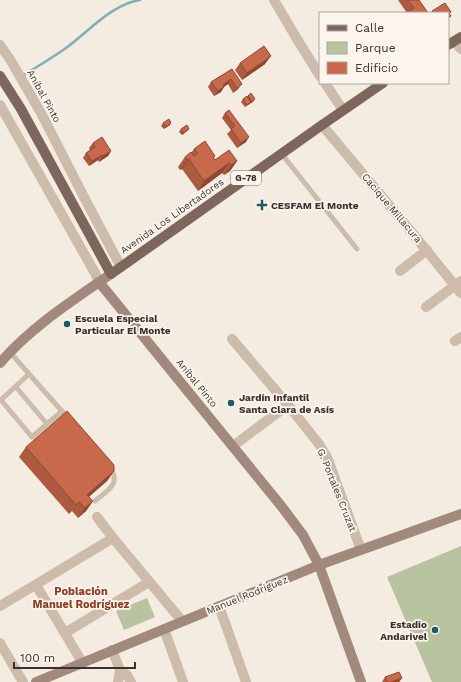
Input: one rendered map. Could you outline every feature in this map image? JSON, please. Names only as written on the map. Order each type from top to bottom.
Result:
[{"type":"main road","points":[[0,76],[21,109],[108,270]]},
{"type":"main road","name":"Avenida Los Libertadores","points":[[108,270],[121,267],[322,124],[382,84]]},
{"type":"street","points":[[274,0],[319,74]]},
{"type":"street","name":"Aníbal Pinto","points":[[0,45],[41,113],[121,267]]},
{"type":"street","points":[[326,84],[343,110]]},
{"type":"street","name":"Aníbal Pinto","points":[[0,105],[99,282],[290,516],[303,536],[319,565],[361,682]]},
{"type":"street","name":"Cacique Millacura","points":[[322,124],[459,287]]},
{"type":"street","points":[[108,270],[109,245]]},
{"type":"street","points":[[400,271],[427,250]]},
{"type":"street","name":"Avenida Los Libertadores","points":[[0,363],[42,323],[99,282],[108,270]]},
{"type":"street","points":[[426,306],[459,287]]},
{"type":"street","name":"G. Portales Cruzat","points":[[232,339],[319,444],[326,457],[362,550]]},
{"type":"street","points":[[233,446],[288,405]]},
{"type":"street","name":"Manuel Rodríguez","points":[[36,682],[319,565],[461,514]]},
{"type":"street","points":[[97,517],[182,621]]},
{"type":"street","points":[[0,606],[113,538]]},
{"type":"street","points":[[65,633],[149,582]]},
{"type":"street","points":[[36,584],[82,662]]},
{"type":"street","points":[[219,606],[246,682]]},
{"type":"street","points":[[164,629],[183,682]]},
{"type":"street","points":[[0,643],[23,682]]},
{"type":"street","points":[[112,650],[120,670],[131,682]]},
{"type":"street","points":[[118,682],[120,670]]},
{"type":"lane","points":[[281,153],[358,249]]},
{"type":"lane","points":[[10,352],[71,422]]},
{"type":"lane","points":[[29,374],[1,399],[32,437],[62,411]]},
{"type":"lane","points":[[16,387],[47,424]]},
{"type":"lane","points":[[95,501],[112,487],[115,480],[114,473],[104,461]]},
{"type":"green space","name":"Estadio Andarivel","points":[[461,546],[461,682],[432,682],[387,577]]},
{"type":"green space","points":[[147,598],[155,617],[124,630],[116,611]]},
{"type":"building","points":[[408,0],[419,0],[427,12],[408,12],[414,8]]},
{"type":"building","points":[[445,3],[451,12],[449,13],[432,11]]},
{"type":"building","points":[[264,46],[271,56],[247,73],[240,63]]},
{"type":"building","points":[[232,69],[242,84],[237,88],[231,79],[218,91],[211,82]]},
{"type":"building","points":[[251,93],[255,99],[252,102],[248,96]]},
{"type":"building","points":[[247,96],[251,102],[247,105],[243,99]]},
{"type":"building","points":[[229,110],[249,137],[241,143],[231,129],[235,126],[225,113]]},
{"type":"building","points":[[169,119],[171,123],[166,127],[163,123]]},
{"type":"building","points":[[187,125],[189,129],[183,133],[181,129]]},
{"type":"building","points":[[102,137],[111,151],[92,161],[86,153],[95,147],[93,143]]},
{"type":"building","points":[[205,141],[215,156],[213,157],[215,160],[229,150],[237,161],[231,165],[229,163],[204,181],[189,159],[187,160],[185,157],[191,152],[194,156],[198,153],[194,149]]},
{"type":"building","points":[[67,411],[114,465],[114,471],[87,495],[93,501],[85,508],[79,502],[76,505],[26,447]]},
{"type":"building","points":[[399,672],[402,678],[387,682],[385,677]]},
{"type":"waterway","points":[[24,75],[66,48],[110,13],[120,7],[140,0]]},
{"type":"place","name":"CESFAM El Monte","points":[[262,205]]},
{"type":"place","name":"Escuela Especial Particular El Monte","points":[[67,324]]},
{"type":"place","name":"Jardín Infantil Santa Clara de Asís","points":[[231,403]]},
{"type":"place","name":"Estadio Andarivel","points":[[435,630]]},
{"type":"district","name":"Población Manuel Rodríguez","points":[[81,597]]}]
